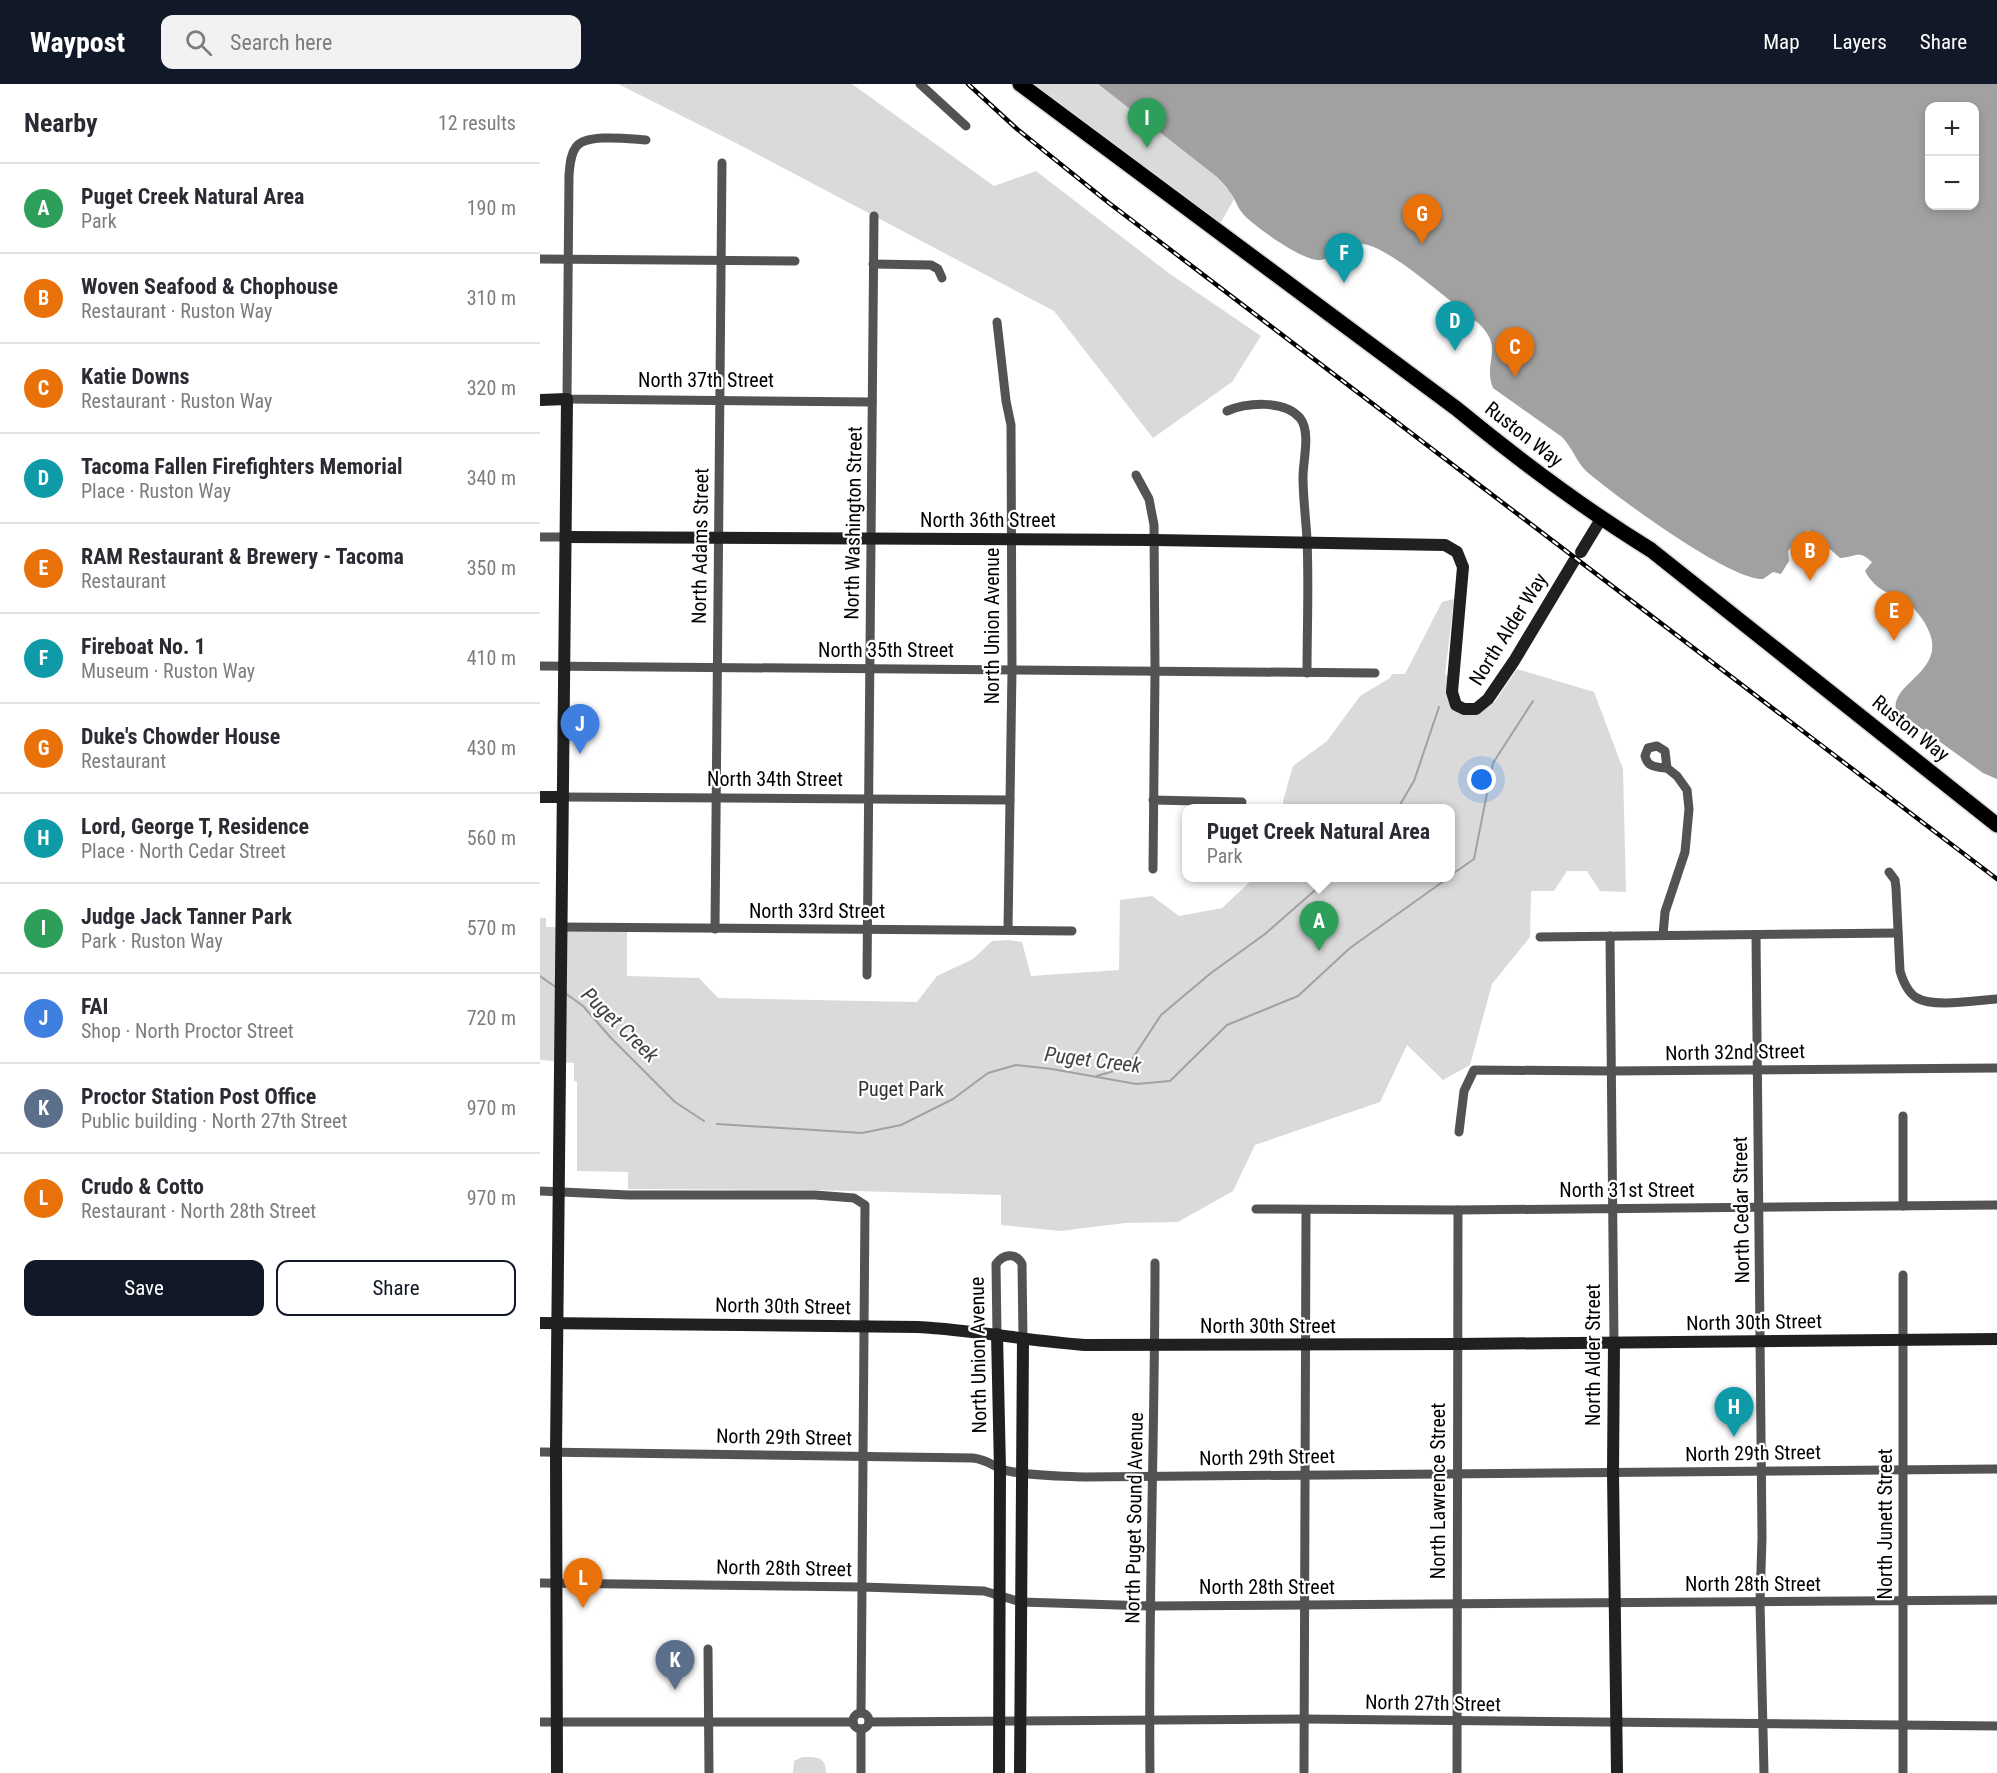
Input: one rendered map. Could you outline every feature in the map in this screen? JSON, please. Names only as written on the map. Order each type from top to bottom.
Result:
[{"type":"main road","name":"Ruston Way","points":[[1020,84],[1448,402],[1510,452],[1601,519],[1651,550],[1997,825]]},
{"type":"street","points":[[920,84],[966,126]]},
{"type":"street","points":[[557,1773],[556,1452],[569,175],[572,156],[576,146],[582,142],[594,139],[646,140]]},
{"type":"street","name":"North Adams Street","points":[[715,928],[723,163]]},
{"type":"street","name":"North Washington Street","points":[[867,975],[874,216]]},
{"type":"street","points":[[540,259],[795,261]]},
{"type":"street","points":[[873,264],[931,265],[938,269],[942,278]]},
{"type":"street","name":"North Union Avenue","points":[[997,322],[1006,401],[1011,421],[1012,670],[1008,930]]},
{"type":"street","name":"North 37th Street","points":[[540,400],[872,402]]},
{"type":"street","points":[[1227,411],[1248,404],[1268,405],[1290,411],[1300,418],[1302,423],[1305,439],[1303,477],[1307,542],[1307,673]]},
{"type":"street","points":[[1136,475],[1152,507],[1154,540],[1153,869]]},
{"type":"street","name":"North Alder Way","points":[[1452,685],[1452,697],[1458,707],[1476,709],[1488,699],[1514,661],[1601,519]]},
{"type":"street","name":"North 36th Street","points":[[540,537],[719,536],[871,540],[1154,540],[1449,545],[1459,555],[1463,567],[1462,600],[1452,685]]},
{"type":"street","name":"North 35th Street","points":[[540,666],[1376,673]]},
{"type":"street","points":[[1662,935],[1665,912],[1685,852],[1689,819],[1687,790],[1677,776],[1667,768]]},
{"type":"street","name":"North 34th Street","points":[[540,797],[1010,800]]},
{"type":"street","points":[[1153,800],[1242,802]]},
{"type":"street","points":[[1889,872],[1895,880],[1896,888],[1902,979],[1916,998],[1934,1002],[1997,999]]},
{"type":"street","name":"North 33rd Street","points":[[561,933],[715,928],[1072,931]]},
{"type":"street","points":[[1540,937],[1898,933]]},
{"type":"street","name":"North Cedar Street","points":[[1756,935],[1762,1538],[1760,1602],[1764,1773]]},
{"type":"street","name":"North Alder Street","points":[[1610,936],[1617,1773]]},
{"type":"street","name":"North 32nd Street","points":[[1459,1132],[1464,1092],[1474,1070],[1997,1068]]},
{"type":"street","points":[[1903,1116],[1903,1206]]},
{"type":"street","points":[[540,1191],[628,1195],[815,1195],[854,1198],[865,1205],[861,1713]]},
{"type":"street","name":"North 31st Street","points":[[1256,1209],[1306,1211],[1997,1205]]},
{"type":"street","name":"North Lawrence Street","points":[[1457,1773],[1458,1210]]},
{"type":"street","points":[[1304,1773],[1306,1211]]},
{"type":"street","name":"North Union Avenue","points":[[999,1773],[1000,1469],[996,1264],[1002,1257],[1011,1256],[1017,1257],[1022,1264],[1020,1773]]},
{"type":"street","name":"North Puget Sound Avenue","points":[[1150,1773],[1155,1263]]},
{"type":"street","name":"North Junett Street","points":[[1903,1275],[1904,1773]]},
{"type":"street","name":"North 30th Street","points":[[540,1323],[950,1329],[1085,1345],[1154,1346],[1997,1339]]},
{"type":"street","name":"North 29th Street","points":[[540,1452],[973,1458],[987,1460],[1000,1469],[1022,1474],[1085,1477],[1997,1469]]},
{"type":"street","name":"North 28th Street","points":[[540,1583],[862,1587],[984,1591],[1021,1602],[1150,1606],[1997,1600]]},
{"type":"street","points":[[708,1649],[709,1773]]},
{"type":"street","points":[[861,1713],[867,1715],[869,1722],[861,1729],[855,1727],[853,1722],[855,1716],[861,1713]]},
{"type":"street","name":"North 27th Street","points":[[869,1722],[1304,1719],[1617,1724],[1997,1726]]},
{"type":"street","points":[[540,1722],[853,1722]]},
{"type":"street","points":[[861,1729],[861,1773]]},
{"type":"green space","points":[[618,84],[852,84],[994,186],[1036,171],[1170,274],[1261,336],[1232,382],[1153,438],[1054,311],[736,143]]},
{"type":"green space","points":[[1031,84],[1098,84],[1217,177],[1234,199],[1220,224]]},
{"type":"green space","name":"Puget Park","points":[[1454,599],[1445,675],[1448,676],[1455,708],[1490,701],[1494,703],[1517,669],[1594,692],[1623,769],[1626,892],[1600,891],[1587,871],[1567,871],[1554,891],[1531,891],[1530,937],[1492,984],[1470,1065],[1443,1080],[1407,1045],[1380,1102],[1255,1145],[1233,1191],[1178,1222],[1125,1223],[1061,1231],[1001,1225],[1001,1195],[817,1190],[628,1189],[628,1172],[577,1171],[577,1082],[574,1081],[574,1063],[540,1060],[540,918],[546,918],[546,927],[627,928],[627,976],[699,978],[718,998],[917,1002],[937,976],[973,959],[992,941],[1022,942],[1031,976],[1119,970],[1120,900],[1152,896],[1179,916],[1222,908],[1250,882],[1455,882],[1455,804],[1283,804],[1283,801],[1293,766],[1327,741],[1360,696],[1390,678],[1392,674],[1405,674],[1442,602]]},
{"type":"green space","points":[[802,1757],[822,1760],[826,1773],[793,1773],[794,1761]]},
{"type":"shaded area","points":[[1098,84],[1997,84],[1997,779],[1983,773],[1896,710],[1896,701],[1901,692],[1924,668],[1930,658],[1932,647],[1930,634],[1922,619],[1906,601],[1900,596],[1885,591],[1869,578],[1865,571],[1872,562],[1867,558],[1857,555],[1840,558],[1808,530],[1788,551],[1789,561],[1781,574],[1773,572],[1763,579],[1747,576],[1700,552],[1600,483],[1586,471],[1562,437],[1493,388],[1490,378],[1492,347],[1486,331],[1424,279],[1394,258],[1368,245],[1356,245],[1321,260],[1304,256],[1280,243],[1249,220],[1225,185]]},
{"type":"waterway","name":"Puget Creek","points":[[1455,872],[1474,859],[1493,763],[1533,701]]},
{"type":"waterway","points":[[1400,804],[1414,781],[1439,707]]},
{"type":"waterway","points":[[1097,1076],[1127,1067],[1161,1015],[1211,973],[1265,934],[1324,882]]},
{"type":"waterway","name":"Puget Creek","points":[[717,1124],[862,1133],[901,1125],[953,1099],[988,1073],[1016,1065],[1136,1084],[1170,1081],[1227,1025],[1298,996],[1350,948],[1442,882]]},
{"type":"waterway","name":"Puget Creek","points":[[540,976],[557,988]]},
{"type":"waterway","name":"Puget Creek","points":[[565,993],[583,1006],[611,1038],[675,1102],[704,1121]]},
{"type":"railway","points":[[968,84],[1017,129],[1109,203],[1997,879]]},
{"type":"place","name":"Judge Jack Tanner Park","points":[[1147,148]]},
{"type":"place","name":"Duke's Chowder House","points":[[1422,244]]},
{"type":"place","name":"Fireboat No. 1","points":[[1344,283]]},
{"type":"place","name":"Tacoma Fallen Firefighters Memorial","points":[[1455,351]]},
{"type":"place","name":"Katie Downs","points":[[1515,377]]},
{"type":"place","name":"Woven Seafood & Chophouse","points":[[1810,581]]},
{"type":"place","name":"RAM Restaurant & Brewery - Tacoma","points":[[1894,641]]},
{"type":"place","name":"FAI","points":[[580,754]]},
{"type":"place","name":"Puget Creek Natural Area","points":[[1319,951]]},
{"type":"place","name":"Lord, George T, Residence","points":[[1734,1437]]},
{"type":"place","name":"Crudo & Cotto","points":[[583,1608]]},
{"type":"place","name":"Proctor Station Post Office","points":[[675,1690]]}]
